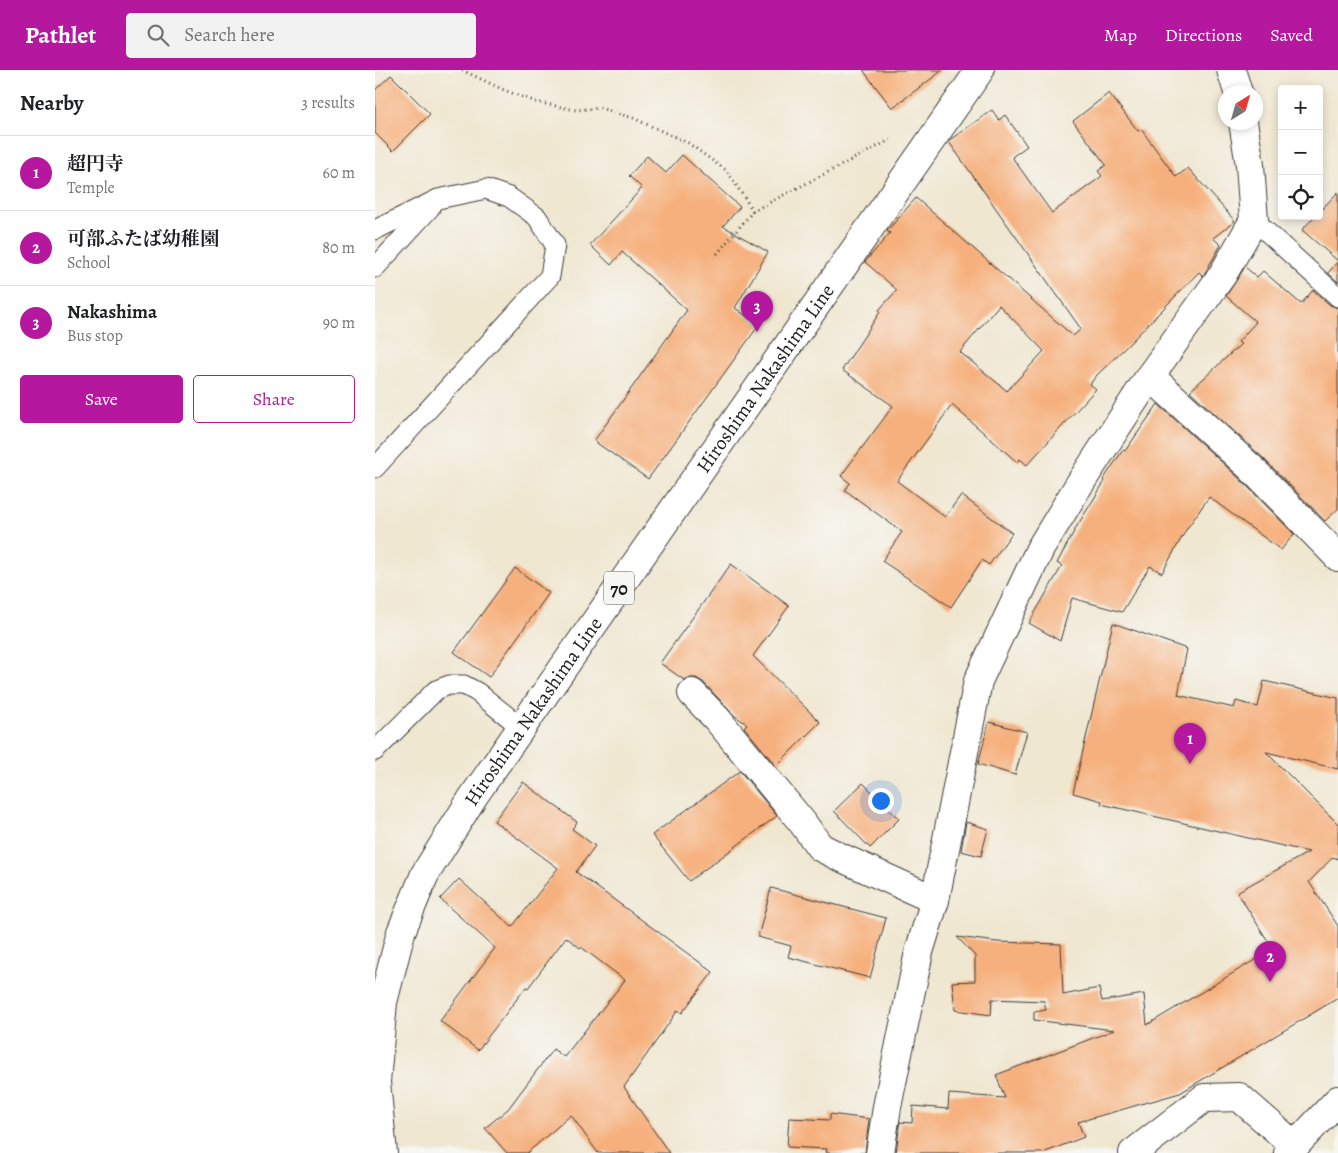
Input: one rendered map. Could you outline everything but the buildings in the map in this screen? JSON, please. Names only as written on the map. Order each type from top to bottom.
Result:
[{"type":"street","name":"Hiroshima Nakashima Line","points":[[383,1153],[376,1082],[383,1002],[401,932],[425,874],[473,797],[981,70]]},
{"type":"street","points":[[1231,70],[1236,85]]},
{"type":"street","points":[[880,1153],[887,1106],[919,952],[935,900],[978,681],[1040,549],[1077,488],[1150,376],[1223,274],[1254,220],[1250,165],[1244,130]]},
{"type":"street","points":[[1150,376],[1251,468],[1337,553]]},
{"type":"street","points":[[692,693],[717,719],[802,822],[820,847],[840,858],[935,900]]},
{"type":"street","points":[[1133,1153],[1203,1098],[1239,1097],[1291,1149],[1338,1100]]},
{"type":"lane","points":[[375,230],[438,199],[486,189],[509,196],[537,217],[555,245],[550,276],[375,468]]},
{"type":"lane","points":[[375,268],[438,199]]},
{"type":"lane","points":[[1254,220],[1338,297]]},
{"type":"lane","points":[[375,751],[436,690],[449,685],[463,685],[477,692],[522,728]]},
{"type":"path","points":[[462,70],[504,90],[536,102],[576,110],[600,108],[633,118],[688,143],[727,171],[753,210]]},
{"type":"path","points":[[717,254],[753,210],[887,141],[905,137],[929,144]]},
{"type":"place","name":"Nakashima","points":[[757,332]]},
{"type":"place","name":"超円寺","points":[[1190,764]]},
{"type":"place","name":"可部ふたば幼稚園","points":[[1270,982]]}]
